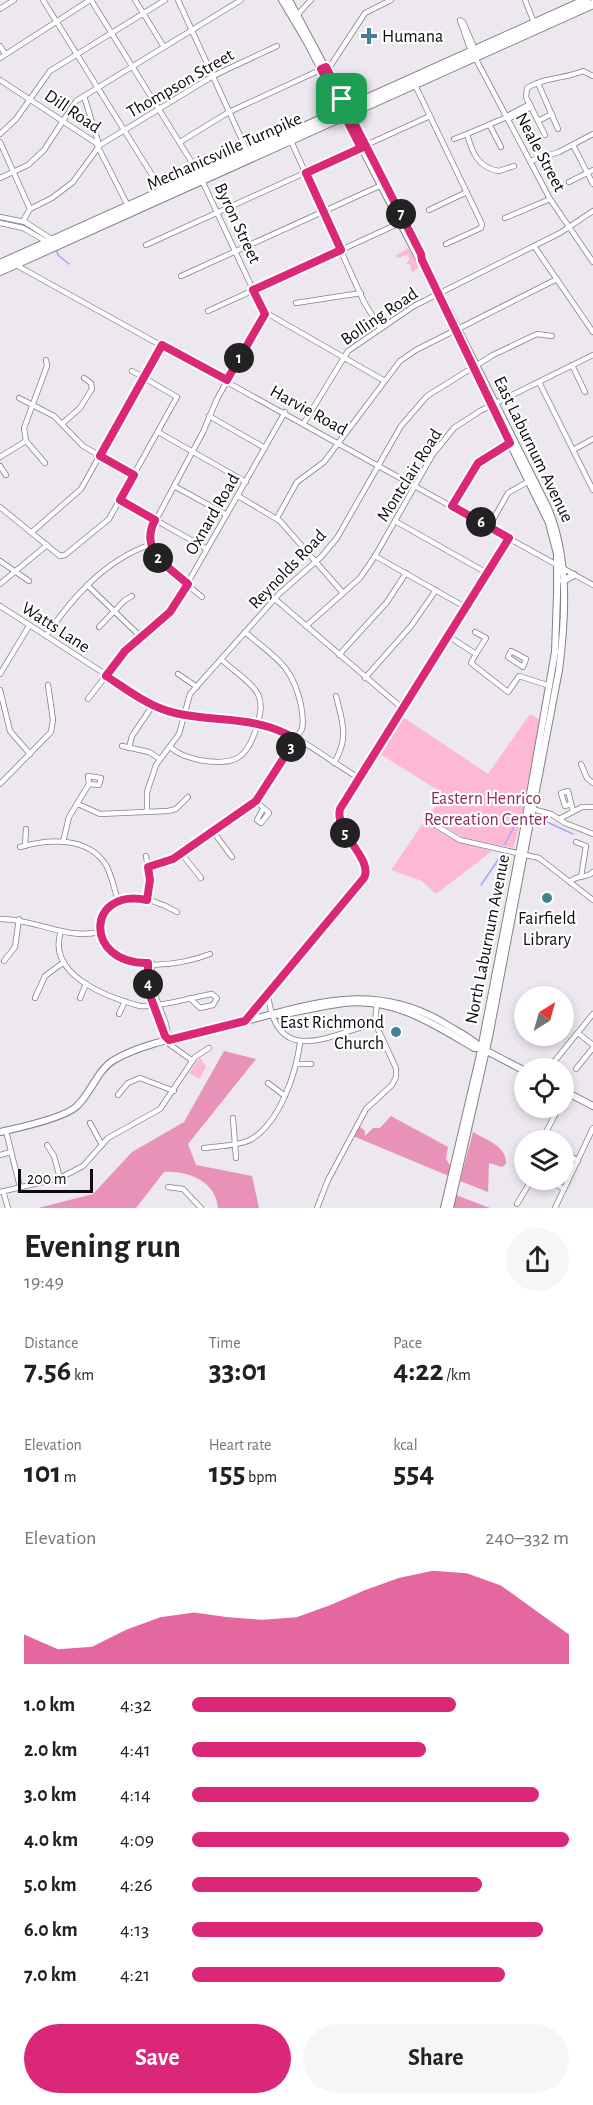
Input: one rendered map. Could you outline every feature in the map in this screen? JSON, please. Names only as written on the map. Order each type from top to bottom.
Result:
[{"type":"highway","name":"Mechanicsville Turnpike","points":[[535,26],[586,0]]},
{"type":"highway","name":"Mechanicsville Turnpike","points":[[0,271],[14,261],[52,242],[473,51],[593,4]]},
{"type":"highway","name":"Mechanicsville Turnpike","points":[[0,264],[14,261]]},
{"type":"main road","name":"East Laburnum Avenue","points":[[282,0],[323,68]]},
{"type":"main road","name":"East Laburnum Avenue","points":[[289,0],[513,442],[549,523],[560,567]]},
{"type":"main road","name":"East Laburnum Avenue","points":[[345,110],[356,126],[363,147]]},
{"type":"main road","name":"North Laburnum Avenue","points":[[521,853],[532,809],[561,655],[563,581],[560,567]]},
{"type":"main road","name":"North Laburnum Avenue","points":[[450,1208],[484,1050],[550,686],[556,644],[560,567]]},
{"type":"main road","points":[[563,581],[574,575]]},
{"type":"main road","points":[[3,1131],[70,1111],[81,1102],[111,1062],[169,1040],[273,1014],[279,1015],[345,1003],[377,1001],[431,1016],[484,1050],[514,1065]]},
{"type":"main road","name":"North Laburnum Avenue","points":[[444,1208],[484,1050]]},
{"type":"main road","points":[[574,1098],[593,1106]]},
{"type":"street","points":[[0,9],[14,0]]},
{"type":"street","points":[[43,0],[163,193]]},
{"type":"street","points":[[0,46],[3,56],[91,0]]},
{"type":"street","name":"Byron Street","points":[[91,0],[201,176],[265,314]]},
{"type":"street","points":[[135,0],[164,47]]},
{"type":"street","points":[[0,134],[16,119],[50,70],[165,0]]},
{"type":"street","points":[[178,0],[248,155]]},
{"type":"street","points":[[0,178],[28,165],[44,150],[76,101],[241,0]]},
{"type":"street","points":[[298,14],[311,0]]},
{"type":"street","points":[[180,142],[229,112],[323,68],[335,60],[365,13],[392,0]]},
{"type":"street","points":[[525,0],[535,26]]},
{"type":"street","name":"Neale Street","points":[[460,20],[473,45],[473,51],[550,198],[593,262]]},
{"type":"street","name":"Thompson Street","points":[[30,209],[52,198],[74,182],[99,146],[213,76],[278,46]]},
{"type":"street","points":[[545,135],[525,91],[550,77],[570,77],[583,71],[593,76]]},
{"type":"street","name":"Dill Road","points":[[0,80],[99,146],[129,209]]},
{"type":"street","points":[[413,80],[482,224],[481,228],[446,244]]},
{"type":"street","points":[[538,82],[558,129]]},
{"type":"street","points":[[84,96],[99,146]]},
{"type":"street","points":[[454,139],[490,126],[530,106]]},
{"type":"street","points":[[538,122],[552,114]]},
{"type":"street","points":[[146,246],[430,116]]},
{"type":"street","points":[[490,126],[501,147]]},
{"type":"street","points":[[467,134],[472,152],[484,165],[499,171],[514,166]]},
{"type":"street","points":[[530,161],[573,145],[593,134]]},
{"type":"street","points":[[289,136],[361,293],[380,328]]},
{"type":"street","points":[[0,142],[30,209],[23,221]]},
{"type":"street","points":[[573,145],[590,171],[593,184]]},
{"type":"street","points":[[569,182],[590,171]]},
{"type":"street","points":[[181,276],[383,185]]},
{"type":"street","points":[[429,210],[467,192]]},
{"type":"street","points":[[505,218],[550,198]]},
{"type":"street","name":"Bolling Road","points":[[304,423],[342,357],[380,328],[439,293],[534,246],[593,211]]},
{"type":"street","points":[[0,217],[23,221],[52,242]]},
{"type":"street","points":[[208,311],[402,221]]},
{"type":"street","points":[[0,223],[23,228],[52,242]]},
{"type":"street","points":[[534,246],[593,332]]},
{"type":"street","name":"Harvie Road","points":[[14,261],[593,585]]},
{"type":"street","points":[[277,518],[297,482],[321,465],[383,381],[408,355],[557,279]]},
{"type":"street","points":[[296,303],[361,293]]},
{"type":"street","points":[[202,597],[157,557],[150,545],[149,533],[193,452],[227,380],[265,314],[383,381]]},
{"type":"street","name":"Reynolds Road","points":[[147,811],[147,792],[160,759],[179,734],[186,704],[197,687],[275,599],[316,562],[337,538],[401,426],[427,396],[475,367],[537,334],[552,336]]},
{"type":"street","points":[[32,532],[78,494],[162,345]]},
{"type":"street","name":"Montclair Road","points":[[306,626],[360,578],[433,454],[453,428],[494,404],[593,355]]},
{"type":"street","points":[[45,463],[26,441],[25,423],[47,366],[46,360]]},
{"type":"street","points":[[572,365],[585,392]]},
{"type":"street","points":[[0,507],[60,556],[65,555],[106,522],[177,397],[132,371]]},
{"type":"street","points":[[63,423],[80,408],[92,389],[91,383],[84,378]]},
{"type":"street","points":[[539,382],[593,490]]},
{"type":"street","points":[[19,398],[47,412],[63,423],[81,444],[134,475]]},
{"type":"street","name":"Oxnard Road","points":[[88,699],[122,655],[170,612],[285,412]]},
{"type":"street","points":[[209,416],[265,447]]},
{"type":"street","points":[[158,432],[246,482]]},
{"type":"street","points":[[573,450],[593,439]]},
{"type":"street","points":[[0,458],[26,441]]},
{"type":"street","points":[[452,506],[478,463],[513,442]]},
{"type":"street","points":[[0,466],[6,475]]},
{"type":"street","points":[[489,526],[508,493],[531,480]]},
{"type":"street","points":[[174,486],[227,515]]},
{"type":"street","points":[[238,496],[277,518],[343,593]]},
{"type":"street","points":[[120,500],[207,549]]},
{"type":"street","points":[[395,521],[487,573]]},
{"type":"street","points":[[245,1021],[366,875],[366,866],[343,829],[339,816],[342,805],[509,538]]},
{"type":"street","points":[[0,584],[47,545]]},
{"type":"street","points":[[46,636],[67,606],[87,585],[119,560],[150,545]]},
{"type":"street","points":[[375,556],[465,607]]},
{"type":"street","points":[[0,561],[29,581]]},
{"type":"street","points":[[339,656],[387,602],[406,573]]},
{"type":"street","points":[[87,585],[141,637]]},
{"type":"street","points":[[365,678],[411,626],[436,590]]},
{"type":"street","points":[[99,627],[132,596]]},
{"type":"street","points":[[275,599],[402,708]]},
{"type":"street","name":"Watts Lane","points":[[0,606],[153,705],[183,714],[258,723],[296,739],[359,778]]},
{"type":"street","points":[[0,674],[29,626]]},
{"type":"street","points":[[148,867],[169,861],[256,801],[304,723],[294,679],[287,668],[245,632]]},
{"type":"street","points":[[474,632],[486,638],[471,663],[508,692],[523,667]]},
{"type":"street","points":[[448,636],[476,654]]},
{"type":"street","points":[[2,655],[8,658]]},
{"type":"street","points":[[170,747],[188,758],[228,762],[241,756],[250,747],[261,706],[256,692],[221,659]]},
{"type":"street","points":[[178,674],[197,687]]},
{"type":"street","points":[[519,676],[550,686]]},
{"type":"street","points":[[1,781],[30,754],[52,728],[48,685]]},
{"type":"street","points":[[0,690],[10,730],[30,754]]},
{"type":"street","points":[[334,763],[342,749],[345,734],[336,696]]},
{"type":"street","points":[[129,748],[132,736],[153,705]]},
{"type":"street","points":[[122,746],[149,752],[160,759]]},
{"type":"street","points":[[581,764],[587,778],[593,783]]},
{"type":"street","points":[[63,842],[67,822],[90,784]]},
{"type":"street","points":[[78,804],[100,814],[176,809],[188,797]]},
{"type":"street","points":[[256,801],[263,809]]},
{"type":"street","points":[[571,804],[573,811]]},
{"type":"street","points":[[559,819],[573,811],[593,807]]},
{"type":"street","points":[[532,809],[551,814],[593,834]]},
{"type":"street","points":[[427,820],[460,840],[539,858],[593,900]]},
{"type":"street","points":[[26,829],[23,846],[63,842],[85,847],[98,856],[108,869],[118,900]]},
{"type":"street","points":[[212,830],[232,857]]},
{"type":"street","points":[[576,842],[586,846],[581,877]]},
{"type":"street","points":[[181,853],[201,878]]},
{"type":"street","points":[[146,856],[150,880],[147,900]]},
{"type":"street","points":[[570,882],[581,877],[592,876]]},
{"type":"street","points":[[177,912],[164,904],[147,900],[130,897],[118,900],[104,914],[99,933],[105,947],[116,956],[129,962],[187,963],[210,954]]},
{"type":"street","points":[[0,919],[19,919],[76,935],[99,933]]},
{"type":"street","points":[[4,962],[15,947],[19,919]]},
{"type":"street","points":[[61,931],[58,946],[64,962],[72,974],[86,984],[140,1006],[212,994],[217,998],[213,1005],[200,1008],[190,998]]},
{"type":"street","points":[[35,998],[45,976],[64,962]]},
{"type":"street","points":[[150,963],[148,990],[156,1004],[165,1036],[172,1049],[193,1061]]},
{"type":"street","points":[[80,998],[86,984]]},
{"type":"street","points":[[268,994],[273,1014],[289,1037],[300,1043],[375,1023]]},
{"type":"street","points":[[119,1014],[125,1001]]},
{"type":"street","points":[[317,1208],[328,1180],[362,1115],[396,1077],[396,1068],[375,1023],[377,1001]]},
{"type":"street","points":[[557,1058],[593,1014]]},
{"type":"street","points":[[576,1069],[593,1047],[578,1033]]},
{"type":"street","points":[[204,1148],[234,1144],[257,1135],[285,1096],[296,1064],[300,1043]]},
{"type":"street","points":[[8,1208],[2,1192],[60,1178],[83,1167],[108,1138],[153,1114],[174,1091],[193,1061],[209,1048]]},
{"type":"street","points":[[296,1064],[311,1064]]},
{"type":"street","points":[[118,1095],[128,1083],[140,1078],[174,1091]]},
{"type":"street","points":[[268,1083],[285,1096]]},
{"type":"street","points":[[233,1118],[236,1158]]},
{"type":"street","points":[[90,1123],[102,1145]]},
{"type":"street","points":[[574,1169],[593,1128]]},
{"type":"street","points":[[3,1131],[20,1187]]},
{"type":"street","points":[[47,1145],[54,1156],[60,1178]]},
{"type":"street","points":[[0,1155],[11,1152]]},
{"type":"street","points":[[574,1158],[578,1161]]},
{"type":"street","points":[[168,1187],[183,1189],[201,1208]]},
{"type":"street","points":[[517,1204],[525,1190]]},
{"type":"street","points":[[555,1208],[564,1190]]},
{"type":"green space","points":[[408,248],[419,267],[412,273],[410,264],[406,264],[410,259],[407,254],[399,258],[395,256]]},
{"type":"green space","name":"Eastern Henrico Recreation Center","points":[[530,714],[540,720],[521,821],[513,848],[464,838],[428,817],[444,794],[377,752],[400,715],[488,774]]},
{"type":"green space","name":"Eastern Henrico Recreation Center","points":[[424,822],[458,842],[492,851],[436,894],[422,881],[391,870]]},
{"type":"green space","points":[[200,1058],[206,1066],[200,1079],[189,1073]]},
{"type":"shaded area","points":[[224,1051],[256,1059],[188,1144],[196,1165],[252,1176],[259,1208],[218,1208],[212,1191],[199,1179],[182,1173],[164,1172],[136,1208],[38,1208],[93,1194],[132,1152],[184,1122]]},
{"type":"shaded area","points":[[391,1116],[448,1147],[446,1159],[451,1167],[449,1176],[353,1136],[359,1126],[365,1131],[365,1136],[373,1128],[380,1128]]},
{"type":"shaded area","points":[[473,1132],[495,1144],[505,1158],[506,1164],[502,1167],[489,1163],[488,1192],[460,1181]]},
{"type":"shaded area","points":[[456,1195],[490,1208],[453,1208]]},
{"type":"waterway","points":[[0,219],[10,221]]},
{"type":"waterway","points":[[21,223],[32,230]]},
{"type":"waterway","points":[[57,251],[58,255],[69,264]]},
{"type":"waterway","points":[[534,816],[573,834]]},
{"type":"waterway","points":[[505,844],[516,823],[520,821]]},
{"type":"waterway","points":[[481,885],[502,854]]},
{"type":"place","name":"Humana","points":[[369,36]]},
{"type":"place","name":"Fairfield Library","points":[[547,898]]},
{"type":"place","name":"East Richmond Church","points":[[396,1032]]},
{"type":"route","points":[[342,99],[326,67],[321,69],[361,148],[366,146],[415,242],[510,443],[489,454],[478,463],[452,506],[509,538],[340,809],[341,825],[366,866],[367,871],[364,878],[245,1021],[169,1040],[165,1036],[148,990],[148,963],[122,960],[105,947],[99,933],[104,914],[118,900],[134,897],[147,900],[150,886],[148,867],[173,859],[256,801],[296,739],[277,729],[258,723],[170,712],[147,702],[106,676],[125,651],[170,612],[188,584],[157,557],[150,547],[149,533],[155,520],[120,500],[134,475],[100,456],[162,345],[227,380],[265,314],[253,290],[341,250],[306,173],[366,146],[342,99]]}]
